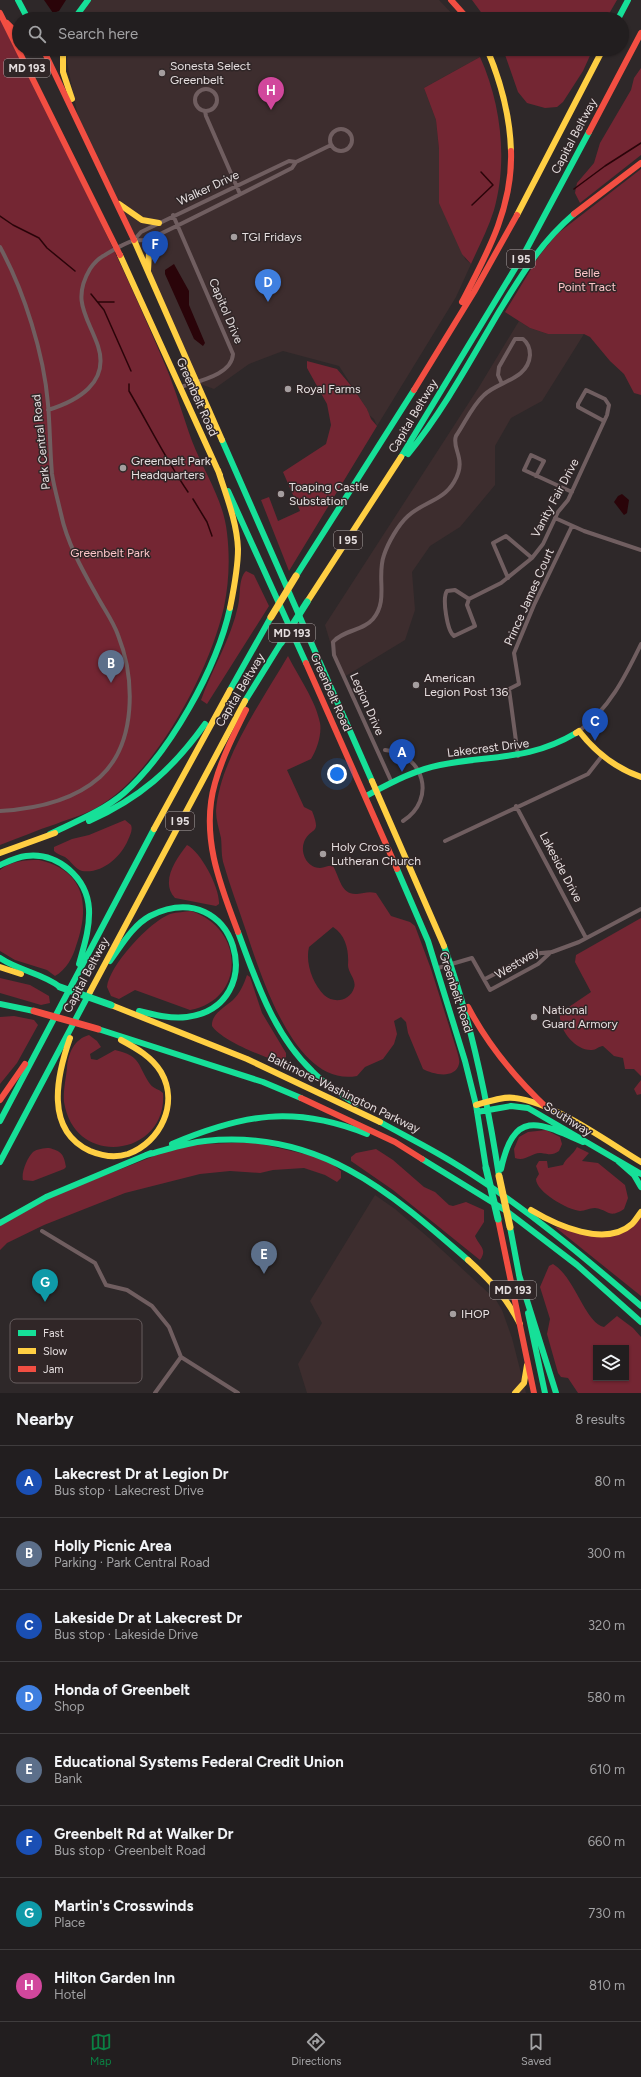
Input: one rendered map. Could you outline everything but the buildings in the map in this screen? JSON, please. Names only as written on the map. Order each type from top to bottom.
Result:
[{"type":"main road","points":[[18,0],[24,12]]},
{"type":"main road","points":[[79,12],[88,0]]},
{"type":"main road","points":[[451,0],[462,12]]},
{"type":"main road","points":[[622,12],[628,0]]},
{"type":"main road","name":"Greenbelt Road","points":[[0,13],[12,36]]},
{"type":"main road","points":[[4,20],[12,28]]},
{"type":"main road","name":"Capital Beltway","points":[[629,56],[641,33]]},
{"type":"main road","name":"Greenbelt Road","points":[[22,56],[117,249],[181,387],[366,796],[424,930],[458,1031],[477,1108],[486,1168],[534,1393]]},
{"type":"main road","name":"Greenbelt Road","points":[[46,56],[134,240],[195,382],[378,790],[451,964],[460,990],[489,1106],[499,1176],[545,1393]]},
{"type":"main road","points":[[63,56],[63,72],[79,122]]},
{"type":"main road","points":[[419,381],[494,239],[506,198],[512,157],[509,117],[500,79],[490,56]]},
{"type":"main road","name":"Capital Beltway","points":[[0,1121],[228,692],[296,576],[419,381],[498,250],[599,56]]},
{"type":"main road","name":"Capital Beltway","points":[[0,1162],[205,774],[266,667],[388,478],[525,252],[629,56]]},
{"type":"main road","points":[[388,478],[429,428],[531,259],[541,245],[567,219],[641,163]]},
{"type":"main road","points":[[117,203],[135,218],[144,222],[159,223]]},
{"type":"main road","points":[[148,273],[149,253],[155,236]]},
{"type":"main road","points":[[50,834],[99,810],[124,793],[136,782],[171,736],[205,676],[229,612],[237,568],[237,535],[218,470]]},
{"type":"main road","points":[[266,667],[221,763],[211,799],[209,830],[212,856],[219,883],[267,1008],[293,1049],[316,1075],[333,1089],[422,1144]]},
{"type":"main road","points":[[0,853],[87,822],[116,809],[156,782],[188,749],[228,692]]},
{"type":"main road","points":[[579,731],[602,756],[621,769],[641,777]]},
{"type":"main road","name":"Lakecrest Drive","points":[[366,796],[419,772],[451,763],[518,756],[543,751],[579,731]]},
{"type":"main road","points":[[0,865],[10,859],[25,855],[47,857],[68,867],[82,883],[86,892],[89,912],[77,974]]},
{"type":"main road","points":[[98,977],[136,928],[149,917],[163,910],[178,906],[195,908],[211,914],[227,930],[236,948],[237,971],[230,991],[214,1007],[200,1015],[181,1018],[115,1007]]},
{"type":"main road","points":[[0,958],[10,964],[54,981],[60,987]]},
{"type":"main road","name":"Baltimore-Washington Parkway","points":[[0,967],[184,1032],[269,1068],[422,1144],[484,1182],[577,1251],[641,1306]]},
{"type":"main road","points":[[460,990],[483,1036],[498,1058],[515,1078],[548,1109]]},
{"type":"main road","name":"Baltimore-Washington Parkway","points":[[0,1004],[34,1011],[98,1029],[224,1069],[298,1096],[365,1126],[395,1142],[505,1210],[577,1265],[641,1322]]},
{"type":"main road","points":[[82,1006],[66,1048],[56,1094],[57,1112],[66,1130],[76,1143],[94,1153],[113,1156],[136,1151],[151,1141],[160,1129],[166,1117],[168,1097],[162,1074],[149,1058],[110,1034]]},
{"type":"main road","points":[[0,1100],[47,1031]]},
{"type":"main road","name":"Southway","points":[[477,1108],[518,1098],[548,1109],[641,1162]]},
{"type":"main road","name":"Southway","points":[[489,1106],[528,1108],[583,1142],[641,1174]]},
{"type":"main road","points":[[0,1223],[46,1197],[146,1155],[221,1124],[258,1116],[282,1115],[316,1118],[338,1123],[357,1129],[408,1151]]},
{"type":"main road","points":[[499,1176],[504,1149],[516,1131],[526,1126],[540,1124],[583,1142]]},
{"type":"main road","points":[[146,1155],[182,1145],[235,1141],[292,1148],[332,1161],[352,1170],[389,1193],[466,1258],[507,1299],[520,1324]]},
{"type":"main road","points":[[618,1161],[634,1175],[641,1187]]},
{"type":"main road","points":[[484,1182],[512,1197],[548,1220],[587,1233],[617,1233],[629,1227],[641,1213]]},
{"type":"main road","points":[[519,1275],[556,1393]]},
{"type":"main road","points":[[617,1300],[641,1325]]},
{"type":"main road","points":[[515,1393],[524,1383],[528,1361]]},
{"type":"street","points":[[207,89],[213,92],[217,100],[213,108],[205,111],[199,108],[195,100],[197,93],[207,89]]},
{"type":"street","points":[[205,111],[240,194]]},
{"type":"street","points":[[343,128],[351,134],[352,143],[346,150],[337,151],[331,145],[331,136],[336,130],[343,128]]},
{"type":"street","name":"Walker Drive","points":[[134,240],[146,240],[178,226],[292,168],[296,162],[331,145]]},
{"type":"street","name":"Walker Drive","points":[[48,410],[79,397],[87,390],[95,377],[99,365],[99,350],[83,313],[81,300],[82,289],[94,265],[103,256],[134,240],[141,232],[173,215],[289,161],[296,162]]},
{"type":"street","name":"Capitol Drive","points":[[173,215],[234,354],[229,367],[181,387]]},
{"type":"street","name":"Park Central Road","points":[[0,248],[24,301],[32,326],[42,371],[48,410],[53,476],[63,521],[70,543],[110,617],[123,649],[129,681],[127,721],[121,744],[112,762],[100,776],[85,788],[52,803],[0,811]]},
{"type":"street","points":[[523,338],[530,351],[527,366],[521,373],[502,384],[498,375],[498,367],[515,339],[523,338]]},
{"type":"street","name":"Legion Drive","points":[[392,783],[334,655],[332,645],[335,639],[365,625],[376,615],[383,595],[381,568],[387,547],[407,517],[440,498],[454,483],[460,468],[461,460],[455,442],[456,436],[481,398],[502,384]]},
{"type":"street","name":"Vanity Fair Drive","points":[[469,599],[508,578],[532,558],[543,544],[555,518],[568,500],[604,421],[609,408],[607,401],[586,390],[578,404],[578,407],[604,421]]},
{"type":"street","points":[[536,476],[544,461],[532,455],[524,470],[536,476],[572,492]]},
{"type":"street","points":[[555,518],[584,531],[641,550]]},
{"type":"street","name":"Prince James Court","points":[[518,756],[509,689],[519,684],[514,653],[534,605],[572,526]]},
{"type":"street","points":[[508,578],[493,543],[506,536],[532,558]]},
{"type":"street","points":[[449,590],[455,590],[469,599],[467,605],[475,626],[454,636],[449,630],[445,607],[445,593],[449,590]]},
{"type":"street","name":"Lakecrest Drive","points":[[579,731],[597,715],[614,695],[641,644]]},
{"type":"street","points":[[385,750],[405,756],[414,763],[419,772],[422,785],[422,796],[415,811],[403,821]]},
{"type":"street","points":[[445,841],[516,806],[588,774],[602,756]]},
{"type":"street","name":"Lakeside Drive","points":[[516,806],[586,938]]},
{"type":"street","points":[[552,952],[586,938],[641,908]]},
{"type":"street","name":"Westway","points":[[541,952],[552,952],[538,964],[490,990],[485,979],[527,957],[541,952]]},
{"type":"street","points":[[438,968],[472,958],[485,979]]},
{"type":"street","points":[[42,1231],[95,1263],[106,1284],[127,1290],[152,1306],[172,1334],[181,1357],[238,1393]]},
{"type":"street","points":[[155,1393],[181,1357]]},
{"type":"shaded area","points":[[44,0],[66,0],[59,11],[52,12]]},
{"type":"shaded area","points":[[88,0],[439,0],[450,12],[79,12]]},
{"type":"shaded area","points":[[67,56],[480,56],[424,88],[436,120],[439,149],[465,259],[471,264],[456,297],[377,426],[374,419],[368,414],[368,411],[339,366],[283,351],[249,364],[214,389],[195,382],[79,122],[67,62]]},
{"type":"shaded area","points":[[174,264],[189,291],[189,305],[205,343],[203,346],[194,339],[165,274],[165,270]]},
{"type":"shaded area","points":[[519,321],[530,328],[548,334],[584,334],[542,401],[511,418],[495,446],[495,485],[460,527],[430,546],[412,572],[415,610],[405,640],[344,677],[334,655],[325,625],[479,387]]},
{"type":"shaded area","points":[[622,494],[629,500],[627,513],[624,515],[614,502],[618,496]]},
{"type":"shaded area","points":[[375,1195],[395,1209],[429,1238],[496,1300],[502,1310],[512,1338],[526,1393],[307,1393],[298,1364],[322,1323],[310,1301]]},
{"type":"green space","points":[[472,0],[617,0],[610,12],[481,12]]},
{"type":"green space","name":"Greenbelt Park","points":[[0,18],[12,42],[12,56],[19,56],[107,235],[166,367],[192,441],[222,509],[227,533],[229,561],[224,607],[207,660],[178,717],[161,744],[142,769],[122,789],[96,808],[79,816],[0,845]]},
{"type":"green space","points":[[505,56],[590,56],[583,71],[563,102],[557,107],[545,108],[527,103],[518,92]]},
{"type":"green space","points":[[480,57],[493,93],[497,113],[500,132],[501,172],[494,210],[471,264],[462,254],[439,203],[439,149],[436,120],[424,88]]},
{"type":"green space","points":[[641,68],[641,155],[580,203],[575,193],[577,183],[594,163],[600,143],[631,90],[634,78]]},
{"type":"green space","name":"Belle Point Tract","points":[[641,169],[641,395],[634,393],[624,374],[610,361],[590,337],[584,334],[548,334],[530,328],[505,312],[539,256],[557,234]]},
{"type":"green space","points":[[307,361],[337,369],[353,388],[367,409],[371,419],[377,426],[289,571],[261,500],[269,497],[278,521],[300,511],[283,472],[326,444],[331,425],[327,404],[307,368]]},
{"type":"green space","points":[[246,571],[254,575],[269,606],[207,704],[201,700],[231,630],[239,602],[243,574]]},
{"type":"green space","points":[[288,656],[311,697],[320,723],[318,742],[311,759],[287,770],[304,807],[312,811],[316,824],[316,828],[304,842],[304,855],[308,863],[315,867],[322,868],[333,866],[344,889],[347,892],[352,894],[369,892],[376,893],[391,916],[410,922],[415,926],[431,969],[458,1056],[459,1064],[457,1069],[448,1074],[432,1073],[423,1069],[408,1033],[406,1022],[401,1017],[394,1021],[397,1034],[394,1044],[383,1059],[365,1067],[357,1076],[335,1075],[315,1064],[298,1046],[283,1023],[270,997],[260,971],[224,865],[216,811],[219,792],[225,772],[234,751],[255,711]],"holes":[[[333,927],[341,934],[346,944],[348,968],[355,985],[349,996],[341,1000],[332,1000],[324,995],[316,985],[309,966],[308,953],[309,947]]]},
{"type":"green space","points":[[125,820],[131,825],[132,829],[125,846],[116,858],[97,870],[82,871],[77,869],[65,857],[54,851],[54,847],[72,839],[89,835]]},
{"type":"green space","points":[[187,845],[198,855],[209,871],[218,897],[219,904],[216,906],[175,898],[171,892],[169,878],[171,871],[178,857]]},
{"type":"green space","points":[[39,860],[55,865],[67,872],[75,881],[83,904],[83,917],[75,950],[66,967],[55,976],[47,970],[15,960],[0,951],[0,870],[13,863]]},
{"type":"green space","points":[[191,911],[209,920],[222,933],[229,948],[232,964],[229,979],[221,993],[208,1004],[190,1010],[135,990],[119,999],[111,996],[107,987],[109,978],[122,957],[141,935],[161,919],[170,914]]},
{"type":"green space","points":[[641,918],[641,1076],[634,1069],[625,1069],[623,1058],[614,1056],[603,1046],[593,1050],[580,1047],[574,1043],[569,1038],[562,1026],[560,1013],[591,992],[575,962],[576,955]]},
{"type":"green space","points":[[247,975],[250,977],[262,1013],[286,1053],[286,1057],[280,1062],[253,1052],[233,1042],[224,1037],[212,1026],[212,1022],[216,1014],[238,994]]},
{"type":"green space","points":[[0,978],[30,985],[49,996],[50,1003],[41,1005],[0,993]]},
{"type":"green space","points":[[14,1016],[34,1020],[38,1025],[17,1063],[0,1084],[0,1017]]},
{"type":"green space","points":[[89,1035],[97,1041],[101,1047],[90,1054],[91,1059],[97,1060],[115,1050],[124,1052],[135,1058],[150,1084],[163,1093],[161,1114],[151,1131],[137,1141],[120,1147],[101,1146],[85,1138],[72,1124],[64,1102],[64,1089],[70,1052],[79,1040]]},
{"type":"green space","points":[[641,1080],[641,1094],[637,1095],[634,1089]]},
{"type":"green space","points":[[546,1130],[560,1137],[562,1144],[557,1153],[538,1153],[522,1159],[515,1158],[514,1149],[519,1137],[528,1132]]},
{"type":"green space","points":[[253,1142],[326,1159],[341,1171],[341,1178],[337,1182],[325,1175],[304,1168],[273,1170],[260,1173],[230,1171],[200,1174],[125,1193],[44,1225],[7,1243],[0,1250],[0,1223],[32,1204],[182,1145]]},
{"type":"green space","points":[[577,1147],[589,1153],[582,1161],[598,1163],[625,1185],[628,1198],[624,1209],[612,1214],[595,1208],[582,1211],[575,1210],[554,1200],[537,1184],[536,1179],[539,1174],[536,1166],[539,1161],[547,1161],[548,1168],[563,1165]]},
{"type":"green space","points":[[43,1148],[56,1150],[63,1156],[66,1167],[33,1181],[23,1180],[24,1170],[33,1152]]},
{"type":"green space","points":[[376,1149],[393,1160],[424,1187],[435,1192],[449,1205],[453,1206],[466,1202],[484,1210],[484,1222],[475,1236],[483,1250],[480,1260],[393,1190],[351,1161],[351,1157],[356,1153]]},
{"type":"green space","points":[[641,1215],[641,1296],[555,1227],[611,1236]]},
{"type":"green space","points":[[553,1264],[561,1270],[568,1279],[585,1309],[597,1324],[604,1327],[617,1316],[633,1328],[641,1337],[641,1393],[578,1393],[568,1378],[561,1377],[558,1373],[547,1334],[550,1319],[540,1287],[549,1266]]},
{"type":"waterway","points":[[574,189],[605,166],[641,143]]},
{"type":"waterway","points":[[472,205],[493,185],[481,172]]},
{"type":"waterway","points":[[0,216],[13,225],[39,238],[47,248],[75,271]]},
{"type":"waterway","points":[[91,294],[104,310],[131,371]]},
{"type":"waterway","points":[[98,302],[114,302]]},
{"type":"waterway","points":[[129,384],[129,391],[188,492]]},
{"type":"waterway","points":[[193,499],[207,522],[212,536]]},
{"type":"traffic: fast","points":[[18,0],[24,12]]},
{"type":"traffic: fast","points":[[79,12],[88,0]]},
{"type":"traffic: fast","points":[[622,12],[628,0]]},
{"type":"traffic: fast","points":[[401,457],[525,252],[589,132]]},
{"type":"traffic: fast","points":[[408,454],[445,402],[524,271],[542,247],[574,214]]},
{"type":"traffic: fast","points":[[296,576],[414,390]]},
{"type":"traffic: fast","points":[[222,440],[372,781]]},
{"type":"traffic: fast","points":[[228,491],[306,663]]},
{"type":"traffic: fast","points":[[281,643],[307,602]]},
{"type":"traffic: fast","points":[[50,834],[88,816],[116,799],[141,776],[158,755],[189,708],[203,682],[224,631],[230,608]]},
{"type":"traffic: fast","points":[[230,690],[271,617]]},
{"type":"traffic: fast","points":[[245,701],[281,643]]},
{"type":"traffic: fast","points":[[89,821],[124,803],[154,781],[180,755],[205,724]]},
{"type":"traffic: fast","points":[[366,796],[402,778],[430,767],[525,753],[559,742],[576,733]]},
{"type":"traffic: fast","points":[[0,1121],[154,829]]},
{"type":"traffic: fast","points":[[0,865],[19,857],[38,856],[49,858],[59,863],[69,869],[77,878],[83,887],[89,909],[88,930],[79,964]]},
{"type":"traffic: fast","points":[[397,869],[428,941],[465,1061],[476,1105],[486,1168]]},
{"type":"traffic: fast","points":[[110,961],[133,930],[150,916],[180,908],[204,912],[222,926],[233,946],[236,969],[229,991],[213,1008],[187,1017],[163,1016],[139,1011]]},
{"type":"traffic: fast","points":[[238,932],[259,988],[287,1041],[299,1057],[317,1076],[333,1089],[356,1104]]},
{"type":"traffic: fast","points":[[444,946],[454,974],[477,1060],[499,1176]]},
{"type":"traffic: fast","points":[[0,958],[15,966],[46,978],[60,987]]},
{"type":"traffic: fast","points":[[60,987],[111,1005]]},
{"type":"traffic: fast","points":[[0,1162],[90,992]]},
{"type":"traffic: fast","points":[[0,1004],[34,1011]]},
{"type":"traffic: fast","points":[[98,1029],[263,1082],[301,1098]]},
{"type":"traffic: fast","points":[[477,1112],[511,1106],[528,1108],[641,1174]]},
{"type":"traffic: fast","points":[[172,1144],[222,1126],[246,1120],[269,1117],[316,1119],[341,1125],[367,1134]]},
{"type":"traffic: fast","points":[[380,1122],[432,1150],[486,1183],[532,1216],[641,1306]]},
{"type":"traffic: fast","points":[[501,1169],[506,1150],[513,1137],[521,1129],[530,1126],[540,1126],[553,1129],[583,1142]]},
{"type":"traffic: fast","points":[[146,1155],[198,1142],[246,1140],[283,1145],[317,1155],[349,1170],[380,1189],[439,1235],[468,1260]]},
{"type":"traffic: fast","points":[[0,1223],[46,1197],[151,1153]]},
{"type":"traffic: fast","points":[[422,1159],[505,1210],[577,1265],[641,1322]]},
{"type":"traffic: fast","points":[[618,1161],[634,1175],[641,1187]]},
{"type":"traffic: fast","points":[[486,1168],[498,1219]]},
{"type":"traffic: fast","points":[[510,1227],[520,1280]]},
{"type":"traffic: fast","points":[[519,1275],[556,1393]]},
{"type":"traffic: fast","points":[[528,1313],[545,1393]]},
{"type":"traffic: slow","points":[[63,56],[63,72],[72,99]]},
{"type":"traffic: slow","points":[[490,56],[497,74],[507,112],[511,151]]},
{"type":"traffic: slow","points":[[517,215],[599,56]]},
{"type":"traffic: slow","points":[[119,204],[142,220],[159,223]]},
{"type":"traffic: slow","points":[[148,271],[149,253],[155,236]]},
{"type":"traffic: slow","points":[[134,240],[222,440]]},
{"type":"traffic: slow","points":[[120,255],[220,475]]},
{"type":"traffic: slow","points":[[307,602],[401,457]]},
{"type":"traffic: slow","points":[[218,470],[231,509],[236,529],[238,549],[230,608]]},
{"type":"traffic: slow","points":[[271,617],[296,576]]},
{"type":"traffic: slow","points":[[154,829],[230,690]]},
{"type":"traffic: slow","points":[[90,992],[245,701]]},
{"type":"traffic: slow","points":[[576,733],[579,731],[599,753],[614,764],[641,777]]},
{"type":"traffic: slow","points":[[372,781],[444,946]]},
{"type":"traffic: slow","points":[[0,853],[55,833]]},
{"type":"traffic: slow","points":[[0,967],[21,974]]},
{"type":"traffic: slow","points":[[111,1005],[247,1059],[380,1122]]},
{"type":"traffic: slow","points":[[70,1038],[58,1084],[60,1116],[66,1130],[75,1142],[95,1153],[114,1156],[128,1154],[140,1148],[150,1140],[158,1131],[164,1120],[168,1096],[166,1084],[161,1072],[153,1062],[143,1053],[121,1040]]},
{"type":"traffic: slow","points":[[476,1105],[505,1098],[530,1101],[547,1107],[580,1124],[641,1162]]},
{"type":"traffic: slow","points":[[499,1176],[510,1227]]},
{"type":"traffic: slow","points":[[531,1210],[567,1227],[581,1232],[595,1234],[608,1234],[621,1231],[632,1224],[641,1212]]},
{"type":"traffic: slow","points":[[468,1260],[497,1289],[520,1324]]},
{"type":"traffic: slow","points":[[515,1393],[524,1383],[527,1365]]},
{"type":"traffic: jam","points":[[451,0],[462,12]]},
{"type":"traffic: jam","points":[[0,13],[12,37]]},
{"type":"traffic: jam","points":[[7,23],[12,28]]},
{"type":"traffic: jam","points":[[629,56],[641,33]]},
{"type":"traffic: jam","points":[[21,56],[120,255]]},
{"type":"traffic: jam","points":[[46,56],[134,240]]},
{"type":"traffic: jam","points":[[589,132],[629,56]]},
{"type":"traffic: jam","points":[[462,302],[497,230],[508,191],[511,151]]},
{"type":"traffic: jam","points":[[574,214],[641,163]]},
{"type":"traffic: jam","points":[[414,390],[474,292],[517,215]]},
{"type":"traffic: jam","points":[[306,663],[397,869]]},
{"type":"traffic: jam","points":[[238,932],[214,859],[210,822],[211,802],[221,764],[246,710]]},
{"type":"traffic: jam","points":[[468,1007],[494,1049],[514,1074],[548,1109]]},
{"type":"traffic: jam","points":[[34,1011],[98,1029]]},
{"type":"traffic: jam","points":[[0,1100],[25,1064]]},
{"type":"traffic: jam","points":[[301,1098],[395,1142],[422,1159]]},
{"type":"traffic: jam","points":[[498,1219],[534,1393]]},
{"type":"place","name":"Sonesta Select Greenbelt","points":[[162,73]]},
{"type":"place","name":"Hilton Garden Inn","points":[[271,110]]},
{"type":"place","name":"TGI Fridays","points":[[234,237]]},
{"type":"place","name":"Greenbelt Rd at Walker Dr","points":[[155,264]]},
{"type":"place","name":"Honda of Greenbelt","points":[[268,302]]},
{"type":"place","name":"Royal Farms","points":[[288,389]]},
{"type":"place","name":"Greenbelt Park Headquarters","points":[[123,468]]},
{"type":"place","name":"Toaping Castle Substation","points":[[281,494]]},
{"type":"place","name":"Holly Picnic Area","points":[[111,683]]},
{"type":"place","name":"American Legion Post 136","points":[[416,685]]},
{"type":"place","name":"Lakeside Dr at Lakecrest Dr","points":[[595,741]]},
{"type":"place","name":"Lakecrest Dr at Legion Dr","points":[[402,772]]},
{"type":"place","name":"Holy Cross Lutheran Church","points":[[323,854]]},
{"type":"place","name":"National Guard Armory","points":[[534,1017]]},
{"type":"place","name":"Educational Systems Federal Credit Union","points":[[264,1274]]},
{"type":"place","name":"Martin's Crosswinds","points":[[45,1302]]},
{"type":"place","name":"IHOP","points":[[453,1314]]}]
